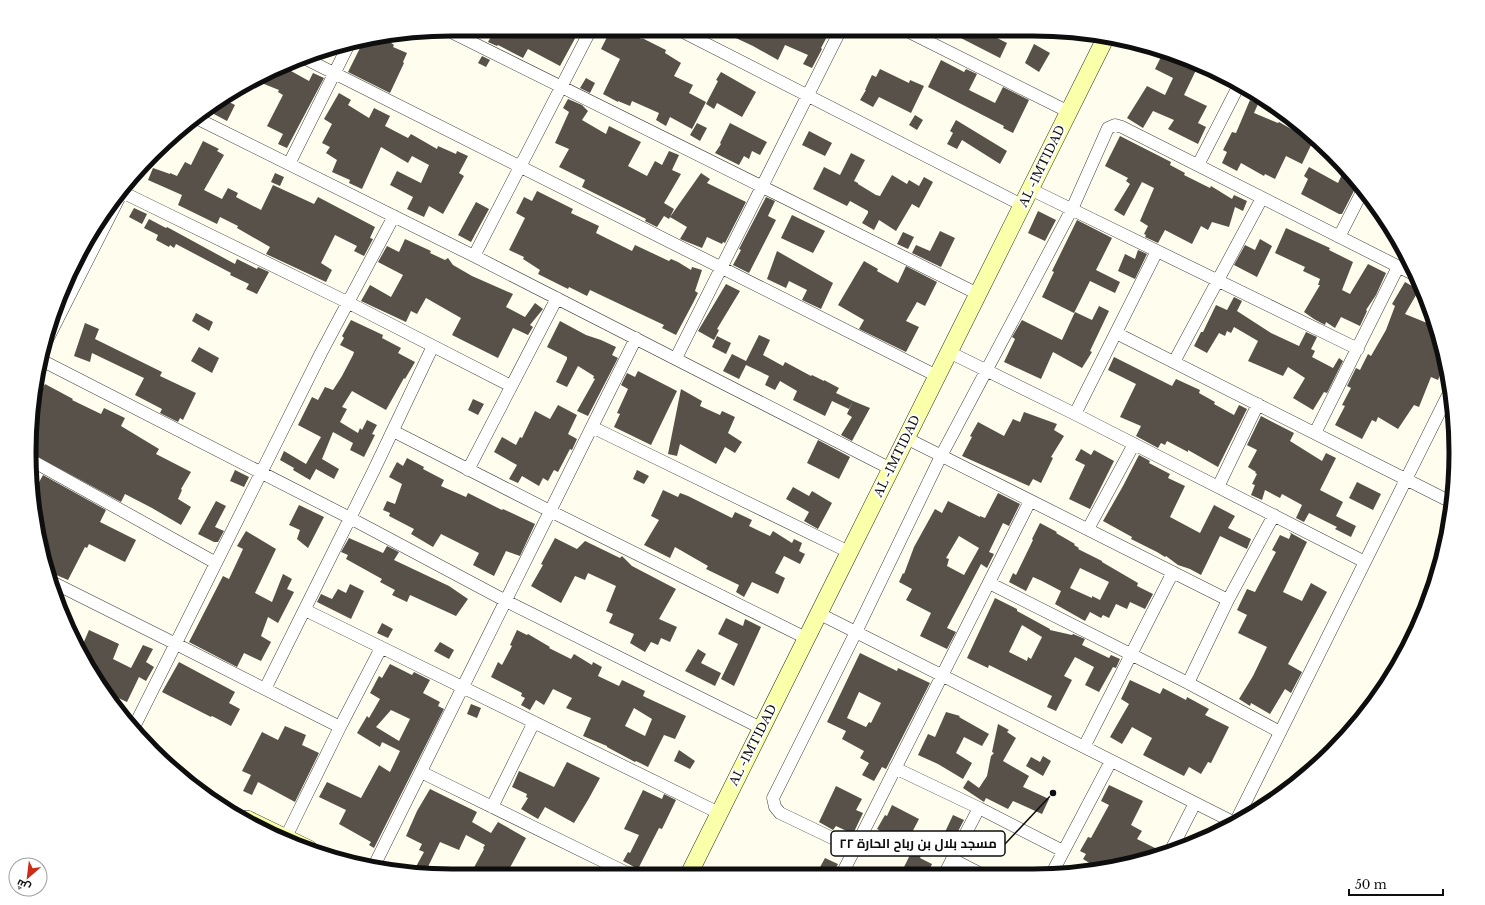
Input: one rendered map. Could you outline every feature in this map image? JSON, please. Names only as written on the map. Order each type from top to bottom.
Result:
[{"type":"street","points":[[459,36],[978,294]]},
{"type":"street","points":[[474,256],[587,36]]},
{"type":"street","points":[[691,36],[1022,205]]},
{"type":"street","points":[[676,358],[720,267],[837,36]]},
{"type":"street","points":[[918,36],[1069,112]]},
{"type":"street","name":"AL -IMTIDAD","points":[[691,869],[1104,42]]},
{"type":"street","points":[[289,164],[346,50]]},
{"type":"street","points":[[310,61],[937,376]]},
{"type":"street","points":[[1198,165],[1237,90]]},
{"type":"street","points":[[201,120],[676,358],[890,469]]},
{"type":"street","points":[[855,849],[780,813],[775,807],[773,798],[856,632],[941,456],[1072,209],[1108,128],[1115,125],[1122,127],[1408,271]]},
{"type":"street","points":[[1030,189],[1358,349]]},
{"type":"street","points":[[127,192],[511,386]]},
{"type":"street","points":[[1339,237],[1360,196]]},
{"type":"street","points":[[1174,362],[1262,198]]},
{"type":"street","points":[[136,724],[347,302],[394,216]]},
{"type":"street","points":[[67,296],[81,265],[102,228]]},
{"type":"street","points":[[1076,414],[1157,251]]},
{"type":"street","points":[[1315,433],[1398,267]]},
{"type":"street","points":[[468,470],[557,298]]},
{"type":"street","points":[[1116,333],[1446,499]]},
{"type":"street","points":[[376,862],[636,338]]},
{"type":"street","points":[[265,689],[393,431],[433,346]]},
{"type":"street","points":[[949,352],[1076,414],[1365,562]]},
{"type":"street","points":[[46,363],[350,518],[506,601],[761,728]]},
{"type":"street","points":[[1240,814],[1445,399]]},
{"type":"street","points":[[1218,487],[1258,404]]},
{"type":"street","points":[[592,427],[849,552]]},
{"type":"street","points":[[393,431],[550,512],[806,638]]},
{"type":"street","points":[[906,438],[1228,600]]},
{"type":"street","points":[[1088,529],[1134,444]]},
{"type":"street","points":[[36,463],[216,563]]},
{"type":"street","points":[[845,869],[1030,500]]},
{"type":"street","points":[[1188,683],[1228,600],[1274,515]]},
{"type":"street","points":[[1084,747],[1173,572]]},
{"type":"street","points":[[989,583],[1188,683],[1280,732]]},
{"type":"street","points":[[58,585],[340,727]]},
{"type":"street","points":[[305,610],[719,813]]},
{"type":"street","points":[[818,613],[1229,820]]},
{"type":"street","points":[[287,834],[381,648]]},
{"type":"street","points":[[492,807],[534,722]]},
{"type":"street","points":[[1054,868],[1111,761]]},
{"type":"street","points":[[895,768],[979,808],[1063,851]]},
{"type":"street","points":[[421,772],[619,869]]},
{"type":"street","points":[[1174,844],[1195,803]]},
{"type":"street","points":[[947,869],[979,808]]},
{"type":"street","points":[[952,859],[971,869]]},
{"type":"building","points":[[491,36],[576,36],[560,66],[528,49],[523,58],[498,45],[497,46],[488,42]]},
{"type":"building","points":[[608,36],[615,36],[619,38],[620,36],[636,36],[666,50],[665,53],[681,63],[674,76],[693,85],[689,93],[706,102],[692,129],[670,117],[666,126],[656,120],[659,113],[632,101],[630,106],[618,102],[603,94],[620,59],[601,49]]},
{"type":"building","points":[[731,36],[827,36],[812,68],[803,64],[808,55],[785,45],[778,60]]},
{"type":"building","points":[[957,36],[993,36],[1007,43],[1000,58]]},
{"type":"building","points":[[389,41],[394,45],[393,47],[407,53],[390,93],[348,72],[361,46]]},
{"type":"building","points":[[1034,44],[1050,53],[1039,72],[1025,63]]},
{"type":"building","points":[[482,56],[490,60],[486,67],[478,63]]},
{"type":"building","points":[[1161,57],[1196,70],[1184,95],[1207,106],[1198,123],[1206,127],[1198,144],[1168,129],[1174,120],[1153,111],[1143,128],[1127,118],[1147,86],[1165,95],[1173,78],[1155,69]]},
{"type":"building","points":[[941,60],[964,72],[966,69],[977,74],[969,90],[995,103],[1003,87],[1029,100],[1013,133],[1003,128],[1004,126],[928,87]]},
{"type":"building","points":[[880,69],[909,83],[910,80],[924,86],[911,113],[879,97],[873,107],[860,100],[872,75],[876,77]]},
{"type":"building","points":[[289,70],[309,81],[313,73],[324,78],[287,148],[278,144],[283,134],[267,126],[283,95],[278,92],[279,90],[261,83]]},
{"type":"building","points":[[721,72],[756,92],[742,117],[717,103],[714,109],[706,104]]},
{"type":"building","points":[[586,78],[595,83],[590,93],[580,88]]},
{"type":"building","points":[[339,93],[351,100],[348,105],[369,118],[374,108],[390,116],[385,126],[408,138],[411,134],[437,149],[438,146],[456,154],[457,151],[468,156],[459,173],[464,176],[443,214],[429,206],[424,217],[407,209],[413,197],[390,185],[397,171],[421,183],[429,165],[412,156],[408,163],[381,147],[362,189],[349,183],[350,180],[332,172],[337,160],[326,153],[330,147],[322,143],[332,124],[324,119]]},
{"type":"building","points":[[568,99],[582,105],[588,111],[582,120],[606,134],[609,126],[641,142],[628,166],[647,176],[655,161],[662,165],[669,151],[679,155],[672,170],[681,174],[664,203],[674,209],[669,219],[664,216],[657,227],[645,221],[646,219],[582,187],[585,180],[559,167],[569,149],[555,143],[569,112],[563,108]]},
{"type":"building","points":[[1250,100],[1258,104],[1254,113],[1278,123],[1279,122],[1293,130],[1294,128],[1312,144],[1302,164],[1286,156],[1275,179],[1265,174],[1264,176],[1241,163],[1237,171],[1222,163],[1227,152],[1223,150],[1232,132],[1236,133]]},
{"type":"building","points":[[228,102],[235,105],[227,121],[212,113]]},
{"type":"building","points":[[915,115],[923,120],[917,130],[909,125]]},
{"type":"building","points":[[956,120],[1007,151],[1000,164],[962,140],[957,149],[947,144],[953,133],[950,131]]},
{"type":"building","points":[[697,123],[707,128],[700,141],[690,135]]},
{"type":"building","points":[[730,123],[767,142],[760,155],[752,151],[749,159],[744,156],[739,165],[715,153],[721,144],[720,143]]},
{"type":"building","points":[[809,131],[832,143],[825,156],[802,145]]},
{"type":"building","points":[[1120,136],[1171,162],[1170,165],[1185,173],[1184,175],[1210,188],[1211,186],[1232,199],[1234,195],[1247,201],[1243,211],[1235,207],[1229,227],[1212,222],[1208,230],[1201,226],[1192,244],[1165,230],[1158,243],[1145,237],[1146,235],[1144,234],[1148,226],[1140,221],[1154,188],[1142,182],[1124,216],[1114,210],[1130,184],[1126,181],[1128,178],[1105,166]]},
{"type":"building","points":[[203,141],[219,149],[217,151],[224,155],[204,190],[222,199],[228,188],[238,193],[236,197],[261,210],[273,185],[314,204],[318,197],[375,227],[370,238],[373,239],[364,256],[354,251],[357,246],[335,235],[321,263],[332,270],[326,282],[266,254],[270,247],[237,228],[238,226],[220,217],[217,224],[178,205],[182,195],[148,180],[153,168],[177,176],[185,162],[191,165]]},
{"type":"building","points":[[851,153],[865,160],[854,181],[876,195],[880,196],[892,175],[907,184],[909,180],[919,186],[924,177],[933,182],[919,208],[912,204],[896,231],[879,220],[874,230],[862,223],[868,211],[850,201],[847,206],[813,189],[824,167],[840,175]]},
{"type":"building","points":[[1309,167],[1338,183],[1342,174],[1355,189],[1342,214],[1339,214],[1301,194],[1308,179],[1304,176]]},
{"type":"building","points":[[275,173],[284,177],[280,186],[271,182]]},
{"type":"building","points":[[701,173],[710,179],[707,183],[746,202],[725,243],[723,242],[722,244],[707,237],[702,248],[680,239],[687,227],[670,217]]},
{"type":"building","points":[[537,191],[573,209],[571,213],[599,226],[596,233],[632,251],[635,245],[669,261],[671,259],[678,262],[691,270],[692,267],[702,270],[695,291],[698,293],[676,335],[662,328],[664,325],[590,290],[587,296],[569,287],[568,289],[538,274],[540,270],[523,259],[524,257],[509,250],[525,218],[516,213],[524,197],[532,201]]},
{"type":"building","points":[[766,197],[775,201],[768,216],[776,220],[749,273],[733,265],[741,250],[739,249]]},
{"type":"building","points":[[476,202],[489,209],[471,242],[458,235]]},
{"type":"building","points":[[134,208],[147,214],[142,224],[129,217]]},
{"type":"building","points":[[1038,211],[1056,220],[1045,241],[1028,233]]},
{"type":"building","points":[[792,215],[825,231],[813,253],[781,238]]},
{"type":"building","points":[[149,219],[166,228],[167,227],[235,264],[237,259],[257,269],[258,267],[269,272],[257,294],[246,289],[249,284],[230,275],[231,273],[176,244],[174,248],[170,245],[169,247],[156,240],[158,235],[144,228]]},
{"type":"building","points":[[1077,220],[1112,238],[1096,270],[1120,282],[1115,293],[1090,281],[1074,313],[1042,297],[1054,272],[1052,271]]},
{"type":"building","points":[[1286,228],[1330,248],[1329,250],[1353,262],[1342,290],[1350,294],[1368,264],[1386,273],[1376,295],[1366,310],[1367,311],[1360,326],[1341,317],[1335,328],[1326,322],[1325,325],[1304,312],[1320,285],[1318,285],[1320,279],[1303,271],[1305,267],[1275,253]]},
{"type":"building","points":[[940,231],[955,238],[941,267],[912,253],[916,245],[930,251]]},
{"type":"building","points":[[903,232],[914,237],[908,249],[897,244]]},
{"type":"building","points":[[405,239],[431,251],[430,253],[445,260],[448,258],[453,265],[472,276],[513,294],[506,307],[525,317],[535,303],[543,309],[530,325],[533,327],[528,335],[513,328],[498,358],[452,335],[461,318],[426,298],[417,314],[411,311],[406,322],[361,301],[370,285],[391,297],[403,275],[378,262],[387,246],[399,252]]},
{"type":"building","points":[[1260,239],[1272,246],[1257,277],[1234,265],[1245,245],[1255,250]]},
{"type":"building","points":[[1138,250],[1147,254],[1135,279],[1118,271],[1125,254],[1135,259]]},
{"type":"building","points":[[777,251],[833,283],[821,309],[802,300],[807,290],[789,281],[786,288],[767,279]]},
{"type":"building","points":[[864,261],[878,269],[877,271],[898,283],[906,266],[937,282],[925,306],[917,302],[906,321],[919,327],[906,352],[859,329],[864,320],[838,305]]},
{"type":"building","points":[[1405,282],[1415,287],[1417,293],[1405,314],[1427,323],[1428,322],[1441,373],[1438,380],[1431,377],[1419,407],[1414,405],[1398,429],[1378,417],[1376,422],[1372,420],[1362,439],[1335,425],[1345,406],[1342,405],[1351,388],[1347,386],[1356,368],[1360,370],[1368,354],[1371,356],[1386,330],[1395,306],[1392,304]]},
{"type":"building","points":[[726,284],[740,291],[717,329],[719,330],[714,340],[698,331]]},
{"type":"building","points":[[1234,297],[1242,301],[1237,311],[1271,333],[1299,346],[1306,332],[1317,337],[1311,349],[1315,351],[1312,357],[1333,368],[1339,358],[1343,361],[1327,393],[1324,392],[1313,410],[1293,398],[1305,378],[1288,367],[1283,376],[1248,361],[1258,341],[1234,327],[1231,333],[1227,331],[1225,336],[1219,333],[1207,353],[1194,346],[1201,332],[1203,332],[1216,305],[1227,310]]},
{"type":"building","points":[[1099,306],[1109,311],[1090,351],[1092,352],[1082,368],[1053,352],[1041,379],[1004,362],[1015,339],[1012,337],[1022,320],[1062,340],[1075,312],[1092,320]]},
{"type":"building","points":[[196,313],[213,322],[209,331],[192,321]]},
{"type":"building","points":[[351,320],[383,335],[382,338],[401,348],[398,353],[415,362],[386,410],[352,391],[342,407],[347,409],[340,422],[358,433],[360,428],[362,430],[367,420],[377,425],[372,434],[375,435],[364,457],[350,450],[353,443],[333,432],[322,459],[339,469],[334,479],[316,469],[310,480],[280,460],[284,451],[306,464],[321,437],[298,425],[312,397],[318,400],[325,387],[333,390],[353,355],[354,352],[340,345],[344,338],[342,336]]},
{"type":"building","points":[[560,321],[586,335],[616,347],[612,355],[618,358],[588,416],[577,411],[595,379],[593,378],[594,376],[578,366],[567,387],[556,382],[567,357],[547,347]]},
{"type":"building","points":[[85,323],[99,329],[95,339],[162,372],[160,376],[196,393],[183,420],[180,418],[178,422],[160,413],[162,409],[135,395],[144,378],[92,353],[90,362],[74,356]]},
{"type":"building","points":[[759,335],[770,340],[763,355],[783,366],[785,362],[811,376],[812,375],[824,380],[839,388],[836,393],[853,401],[849,409],[832,401],[825,416],[793,400],[797,391],[780,381],[775,390],[765,385],[769,376],[746,365],[739,379],[723,371],[732,354],[746,361]]},
{"type":"building","points":[[717,336],[731,343],[726,354],[712,347]]},
{"type":"building","points":[[199,347],[219,358],[212,373],[191,361]]},
{"type":"building","points":[[1114,357],[1172,386],[1176,379],[1200,390],[1199,393],[1215,402],[1214,404],[1234,415],[1239,405],[1247,409],[1218,467],[1188,450],[1188,452],[1167,441],[1165,445],[1161,443],[1158,448],[1136,436],[1141,426],[1120,417],[1136,384],[1108,370]]},
{"type":"building","points":[[638,371],[677,391],[651,445],[614,427],[620,414],[617,413],[628,389],[621,385],[627,373],[635,377]]},
{"type":"building","points":[[45,384],[73,399],[72,400],[101,414],[104,408],[125,418],[121,426],[159,449],[156,454],[191,472],[181,489],[182,490],[178,499],[191,507],[181,525],[125,494],[121,502],[36,456],[37,425],[41,392]]},
{"type":"building","points":[[681,389],[702,401],[700,406],[720,415],[722,411],[735,417],[728,433],[742,442],[735,453],[725,447],[716,464],[680,444],[677,456],[668,454]]},
{"type":"building","points":[[473,399],[484,404],[478,415],[468,410]]},
{"type":"building","points":[[853,401],[870,408],[852,441],[841,435],[852,417],[847,414]]},
{"type":"building","points":[[558,405],[577,415],[568,434],[577,439],[558,472],[554,470],[548,481],[543,478],[539,486],[522,476],[518,483],[509,479],[517,465],[494,452],[502,437],[516,445],[520,437],[522,438],[535,411],[550,419]]},
{"type":"building","points":[[1024,412],[1057,424],[1054,430],[1064,436],[1051,457],[1053,458],[1041,483],[1033,479],[1029,486],[962,456],[972,437],[970,436],[978,422],[1004,436],[1013,419],[1020,422]]},
{"type":"building","points":[[1261,416],[1294,433],[1290,441],[1322,461],[1326,453],[1336,458],[1320,490],[1343,502],[1336,516],[1356,526],[1351,537],[1335,529],[1337,527],[1309,513],[1304,522],[1296,518],[1302,505],[1282,494],[1280,498],[1265,490],[1262,500],[1251,495],[1255,485],[1252,484],[1257,474],[1248,467],[1257,450],[1247,445]]},
{"type":"building","points":[[818,440],[850,457],[839,479],[807,463]]},
{"type":"building","points":[[1081,449],[1091,455],[1094,450],[1114,461],[1090,509],[1069,499],[1085,465],[1075,460]]},
{"type":"building","points":[[1139,455],[1150,461],[1149,463],[1170,474],[1168,478],[1185,486],[1170,517],[1200,533],[1214,505],[1235,516],[1228,528],[1251,539],[1247,549],[1220,536],[1201,575],[1178,565],[1166,556],[1165,557],[1131,539],[1132,537],[1103,521]]},
{"type":"building","points":[[407,458],[424,467],[423,469],[444,480],[441,486],[466,497],[468,493],[535,524],[520,556],[506,551],[494,576],[473,565],[479,553],[441,534],[433,547],[411,534],[414,529],[389,516],[390,513],[383,510],[387,501],[395,504],[402,484],[389,477],[397,462],[403,466]]},
{"type":"building","points":[[235,470],[249,477],[244,487],[230,481]]},
{"type":"building","points":[[637,470],[649,476],[644,484],[633,479]]},
{"type":"building","points":[[43,475],[106,510],[100,522],[136,540],[125,562],[89,544],[87,548],[85,547],[68,580],[54,574],[44,534],[38,485]]},
{"type":"building","points":[[1357,482],[1381,494],[1373,510],[1349,498]]},
{"type":"building","points":[[793,487],[809,496],[812,491],[832,503],[818,529],[804,521],[809,512],[786,499]]},
{"type":"building","points":[[663,490],[678,497],[680,493],[688,496],[732,518],[735,512],[752,520],[749,526],[770,536],[773,531],[792,543],[794,539],[802,543],[799,551],[805,554],[800,564],[784,556],[775,573],[785,578],[778,594],[752,582],[744,597],[736,592],[739,585],[706,569],[708,566],[675,547],[670,558],[644,545],[659,520],[651,516]]},
{"type":"building","points":[[998,493],[1020,504],[1009,526],[1003,523],[989,552],[994,554],[987,568],[981,564],[947,628],[956,632],[947,649],[920,636],[931,613],[906,600],[912,589],[899,582],[903,573],[904,574],[914,547],[935,509],[942,513],[948,501],[985,518]],"holes":[[[959,536],[979,548],[964,575],[947,566],[949,559],[946,558]]]},
{"type":"building","points":[[216,501],[226,506],[215,527],[224,531],[218,542],[214,542],[198,534]]},
{"type":"building","points":[[299,505],[324,517],[308,548],[297,539],[300,530],[289,525]]},
{"type":"building","points":[[1040,523],[1057,532],[1056,533],[1075,544],[1074,545],[1079,548],[1078,549],[1102,561],[1138,583],[1137,586],[1153,594],[1145,609],[1130,602],[1127,609],[1116,604],[1109,618],[1103,615],[1101,618],[1090,612],[1085,621],[1055,604],[1061,591],[1042,581],[1033,577],[1026,591],[1009,582],[1013,573],[1016,575],[1033,540],[1032,539]],"holes":[[[1080,568],[1109,582],[1100,600],[1070,588]]]},
{"type":"building","points":[[246,531],[276,549],[255,593],[272,602],[283,574],[292,579],[287,589],[294,592],[278,623],[268,617],[261,636],[271,642],[261,661],[244,653],[237,667],[189,642],[223,576],[229,579],[243,549],[237,546]]},
{"type":"building","points":[[1289,532],[1307,542],[1283,592],[1302,601],[1311,583],[1327,592],[1288,664],[1302,672],[1291,693],[1285,689],[1270,714],[1251,703],[1250,706],[1239,699],[1253,676],[1267,647],[1238,633],[1247,615],[1237,610],[1247,589],[1255,592],[1276,552],[1272,550],[1280,535],[1289,539],[1291,534]]},
{"type":"building","points":[[349,538],[383,553],[387,546],[399,552],[394,560],[449,586],[468,599],[456,616],[410,595],[407,602],[392,595],[395,590],[380,582],[382,579],[346,559],[348,555],[341,552]]},
{"type":"building","points":[[555,538],[577,549],[585,541],[620,558],[622,556],[632,566],[676,589],[659,619],[677,627],[670,642],[661,638],[658,645],[651,642],[645,652],[630,643],[634,634],[609,623],[613,614],[606,611],[616,586],[588,573],[585,580],[575,576],[561,603],[531,586],[543,565],[541,564]]},
{"type":"building","points":[[350,584],[364,591],[351,619],[317,602],[321,594],[332,599],[338,589],[346,593]]},
{"type":"building","points":[[995,598],[1017,609],[1017,611],[1050,630],[1073,634],[1085,639],[1082,645],[1109,658],[1111,655],[1120,659],[1116,668],[1113,667],[1099,692],[1085,685],[1094,667],[1075,657],[1064,676],[1072,680],[1056,711],[1047,707],[1052,696],[989,665],[988,668],[967,658]],"holes":[[[1022,625],[1042,637],[1031,659],[1028,657],[1027,661],[1009,652]]]},
{"type":"building","points":[[726,618],[743,626],[745,619],[761,627],[734,686],[721,679],[738,644],[718,634]]},
{"type":"building","points":[[382,623],[393,629],[388,638],[377,633]]},
{"type":"building","points":[[89,630],[119,644],[113,659],[131,668],[143,645],[153,649],[146,662],[154,667],[146,681],[139,677],[127,702],[115,697],[83,644]]},
{"type":"building","points":[[517,630],[527,635],[528,634],[550,647],[549,648],[571,659],[574,654],[592,665],[593,662],[602,667],[598,676],[619,686],[622,680],[645,691],[643,696],[686,716],[675,739],[664,735],[648,767],[636,761],[635,762],[607,746],[583,736],[591,718],[566,708],[572,698],[553,689],[544,705],[536,700],[530,710],[521,705],[525,698],[521,696],[522,693],[491,677],[498,662],[502,665],[512,646],[510,645]],"holes":[[[634,708],[652,719],[645,736],[625,726]]]},
{"type":"building","points":[[440,642],[454,650],[449,659],[434,651]]},
{"type":"building","points":[[698,649],[706,654],[701,663],[721,673],[715,686],[685,671]]},
{"type":"building","points":[[860,653],[897,671],[898,668],[930,683],[886,769],[882,767],[874,781],[862,775],[869,763],[860,758],[864,751],[842,739],[846,731],[827,722]],"holes":[[[859,692],[881,703],[871,723],[869,722],[866,727],[847,718]]]},
{"type":"building","points":[[179,662],[235,692],[229,703],[240,709],[231,726],[162,692]]},
{"type":"building","points":[[390,664],[412,675],[414,672],[430,680],[423,693],[440,702],[438,706],[444,709],[374,848],[369,845],[371,842],[339,824],[346,810],[319,797],[327,782],[361,798],[379,765],[390,772],[400,751],[382,742],[380,747],[357,733],[367,716],[369,718],[380,699],[370,693],[379,676],[382,678]],"holes":[[[391,710],[410,719],[399,741],[376,727]]]},
{"type":"building","points":[[1130,680],[1160,694],[1163,688],[1186,700],[1187,697],[1209,709],[1205,715],[1229,727],[1211,763],[1208,762],[1201,774],[1189,767],[1184,776],[1143,755],[1152,738],[1132,727],[1122,744],[1110,737],[1129,704],[1121,699]]},
{"type":"building","points":[[471,704],[481,708],[477,718],[467,714]]},
{"type":"building","points":[[946,712],[960,716],[959,717],[989,734],[982,746],[964,737],[956,753],[972,763],[963,779],[938,764],[918,755],[928,734],[935,737]]},
{"type":"building","points":[[998,724],[1009,730],[1007,732],[1016,738],[1003,761],[1029,776],[1023,787],[1049,799],[1042,814],[1013,801],[1008,809],[986,798],[984,802],[963,788],[968,780],[979,788],[987,776],[991,756],[994,753],[992,752]]},
{"type":"building","points":[[285,726],[306,735],[302,745],[319,753],[295,802],[258,782],[252,795],[243,791],[251,775],[242,771],[262,732],[278,740]]},
{"type":"building","points":[[679,750],[695,761],[690,769],[674,761]]},
{"type":"building","points":[[1043,756],[1051,761],[1043,776],[1026,766],[1031,757],[1040,762]]},
{"type":"building","points":[[567,762],[600,778],[574,823],[545,807],[538,819],[521,809],[528,798],[526,797],[527,794],[512,787],[519,771],[554,787]]},
{"type":"building","points":[[1109,785],[1143,801],[1131,825],[1142,831],[1137,839],[1157,850],[1114,861],[1092,864],[1083,859],[1086,854],[1080,851],[1088,837],[1091,838],[1109,805],[1101,801]]},
{"type":"building","points":[[836,786],[862,799],[856,810],[863,813],[853,834],[836,826],[833,830],[819,822]]},
{"type":"building","points":[[430,789],[477,812],[472,822],[491,833],[498,822],[526,838],[509,869],[473,869],[485,845],[466,835],[459,850],[440,842],[427,868],[416,867],[424,852],[419,850],[422,844],[406,836],[417,811]]},
{"type":"building","points":[[643,790],[662,799],[664,794],[676,800],[662,829],[659,828],[638,869],[623,861],[628,852],[630,853],[639,835],[624,829]]},
{"type":"building","points":[[892,805],[919,819],[906,844],[877,829],[885,815],[887,816]]},
{"type":"building","points":[[953,815],[964,820],[955,837],[945,832]]},
{"type":"building","points":[[915,838],[926,843],[920,858],[932,864],[930,869],[908,869],[904,867],[913,849],[911,847]]},
{"type":"building","points":[[825,858],[838,864],[836,869],[819,869]]},
{"type":"place","name":"مسجد بلال بن رباح الحارة ٢٢","points":[[1053,793]]}]
